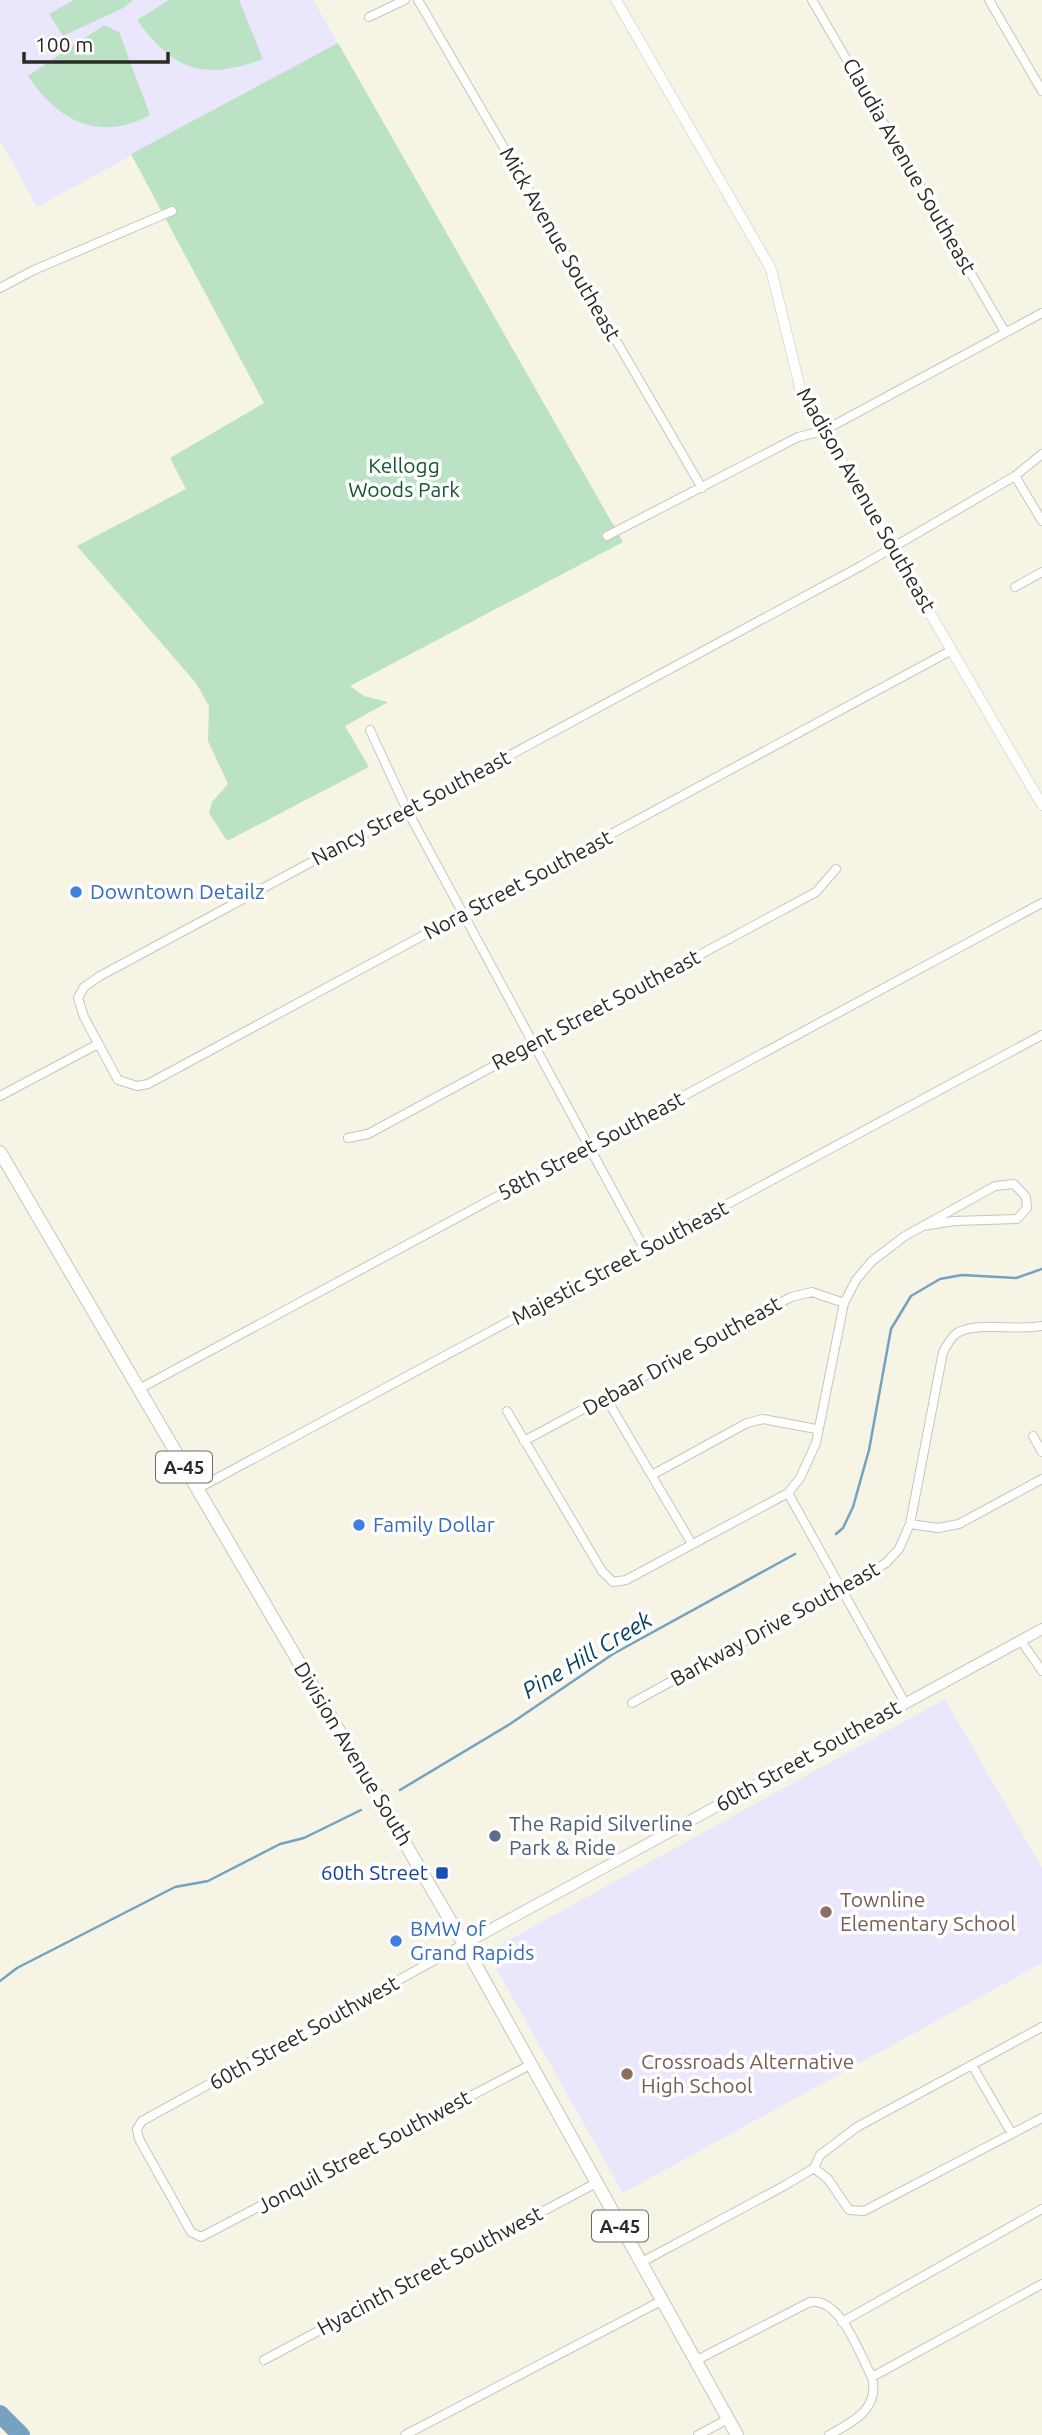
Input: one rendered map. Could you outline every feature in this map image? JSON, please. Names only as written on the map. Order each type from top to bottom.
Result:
[{"type":"main road","name":"Division Avenue South","points":[[0,1152],[464,1944],[737,2435]]},
{"type":"main road","name":"60th Street Southeast","points":[[464,1944],[1042,1629]]},
{"type":"street","points":[[369,17],[405,0]]},
{"type":"street","name":"Mick Avenue Southeast","points":[[418,0],[702,488]]},
{"type":"street","name":"Madison Avenue Southeast","points":[[616,0],[771,269],[801,391],[1042,805]]},
{"type":"street","name":"Claudia Avenue Southeast","points":[[812,0],[1005,332]]},
{"type":"street","points":[[989,0],[1042,91]]},
{"type":"street","points":[[0,288],[34,270],[172,211]]},
{"type":"street","points":[[607,536],[797,437],[824,431],[1042,313]]},
{"type":"street","name":"Nancy Street Southeast","points":[[98,1044],[78,998],[84,987],[861,566],[1015,476],[1042,454]]},
{"type":"street","points":[[1015,476],[1042,521]]},
{"type":"street","points":[[1015,587],[1042,572]]},
{"type":"street","name":"Nora Street Southeast","points":[[98,1044],[118,1080],[137,1086],[148,1084],[952,650]]},
{"type":"street","points":[[370,730],[407,810],[645,1250]]},
{"type":"street","name":"Regent Street Southeast","points":[[348,1138],[368,1134],[816,891],[836,869]]},
{"type":"street","name":"58th Street Southeast","points":[[139,1389],[1042,902]]},
{"type":"street","name":"Majestic Street Southeast","points":[[197,1489],[1042,1035]]},
{"type":"street","points":[[0,1096],[98,1044]]},
{"type":"street","points":[[507,1411],[602,1571],[613,1582],[626,1580],[788,1493],[796,1486],[816,1443],[816,1429],[844,1303],[872,1261],[923,1226],[995,1186],[1014,1185],[1026,1197],[1027,1208],[1017,1219],[954,1221],[923,1226]]},
{"type":"street","name":"Debaar Drive Southeast","points":[[524,1441],[791,1297],[812,1292],[844,1303]]},
{"type":"street","name":"Barkway Drive Southeast","points":[[632,1703],[841,1588],[893,1556],[910,1524],[943,1352],[954,1334],[968,1328],[1019,1330],[1042,1326]]},
{"type":"street","points":[[606,1398],[692,1544]]},
{"type":"street","points":[[652,1475],[747,1423],[764,1419],[816,1429]]},
{"type":"street","points":[[1033,1436],[1042,1452]]},
{"type":"street","points":[[910,1524],[938,1528],[951,1526],[1042,1479]]},
{"type":"street","points":[[788,1493],[905,1703]]},
{"type":"street","points":[[1021,1640],[1042,1671]]},
{"type":"street","name":"60th Street Southwest","points":[[197,2236],[191,2232],[139,2139],[137,2129],[142,2121],[464,1944]]},
{"type":"street","points":[[640,2263],[814,2168],[820,2155],[835,2142],[1042,2027]]},
{"type":"street","name":"Jonquil Street Southwest","points":[[197,2236],[206,2235],[530,2065]]},
{"type":"street","points":[[972,2065],[1012,2134]]},
{"type":"street","points":[[814,2168],[828,2179],[849,2210],[864,2211],[1042,2118]]},
{"type":"street","name":"Hyacinth Street Southwest","points":[[264,2360],[596,2183]]},
{"type":"street","points":[[842,2322],[1042,2209]]},
{"type":"street","points":[[872,2376],[1042,2284]]},
{"type":"street","points":[[405,2435],[662,2301]]},
{"type":"street","points":[[695,2361],[810,2302],[819,2301],[831,2307],[872,2376],[873,2397],[862,2415],[829,2435]]},
{"type":"street","points":[[698,2435],[728,2419]]},
{"type":"shaded area","points":[[0,0],[313,0],[338,43],[37,207],[0,140]]},
{"type":"shaded area","name":"Townline Elementary School","points":[[945,1699],[1042,1868],[1042,1963],[623,2193],[487,1952]]},
{"type":"green space","points":[[74,0],[133,0],[123,8],[63,36],[49,14]]},
{"type":"green space","points":[[169,0],[239,0],[263,59],[242,66],[207,70],[177,61],[164,51],[137,20]]},
{"type":"green space","points":[[104,25],[119,32],[150,115],[113,127],[97,127],[66,115],[52,105],[28,76]]},
{"type":"green space","name":"Kellogg Woods Park","points":[[338,43],[623,542],[350,686],[364,696],[388,702],[345,726],[369,767],[227,841],[209,813],[212,802],[228,784],[208,741],[209,706],[196,683],[77,546],[186,489],[170,458],[264,403],[131,154]]},
{"type":"waterway","name":"Pine Hill Creek","points":[[836,1534],[843,1528],[853,1507],[869,1450],[891,1329],[911,1296],[940,1279],[962,1275],[1016,1278],[1042,1269]]},
{"type":"waterway","name":"Pine Hill Creek","points":[[400,1790],[510,1724],[613,1654],[795,1554]]},
{"type":"waterway","name":"Pine Hill Creek","points":[[0,1981],[17,1968],[175,1887],[208,1881],[280,1844],[304,1838],[361,1810]]},
{"type":"waterway","points":[[0,2414],[21,2435]]},
{"type":"place","name":"Downtown Detailz","points":[[76,892]]},
{"type":"place","name":"Family Dollar","points":[[359,1525]]},
{"type":"place","name":"The Rapid Silverline Park & Ride","points":[[495,1836]]},
{"type":"place","name":"60th Street","points":[[442,1873]]},
{"type":"place","name":"Townline Elementary School","points":[[826,1912]]},
{"type":"place","name":"BMW of Grand Rapids","points":[[396,1941]]},
{"type":"place","name":"Crossroads Alternative High School","points":[[627,2074]]}]
